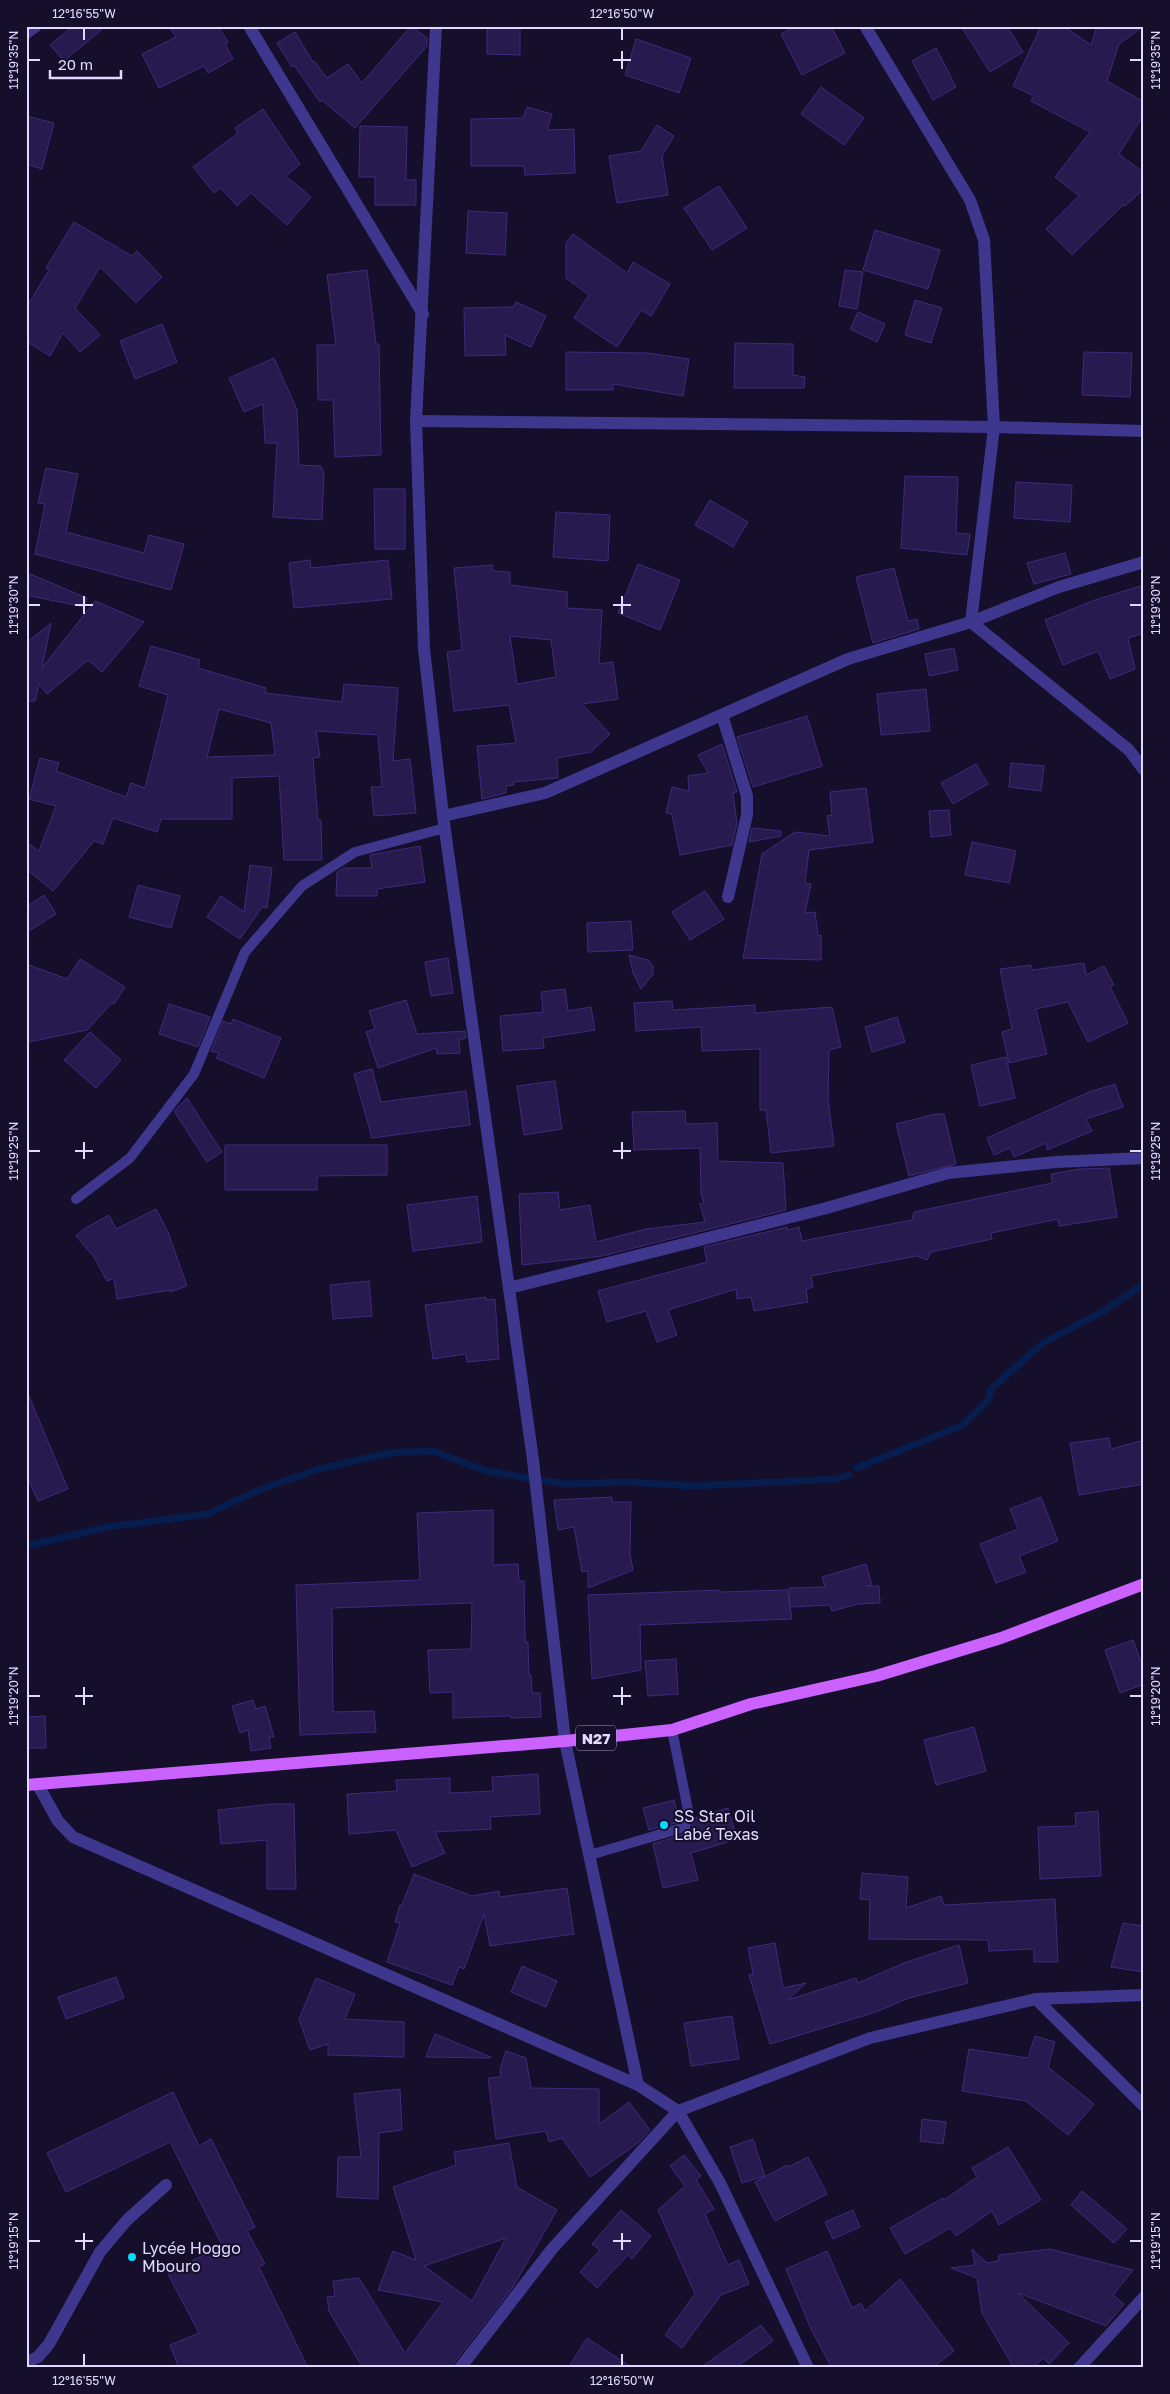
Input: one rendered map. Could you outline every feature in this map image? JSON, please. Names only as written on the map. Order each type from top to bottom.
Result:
[{"type":"main road","name":"N27","points":[[32,1785],[566,1741],[672,1730],[751,1704],[876,1676],[1001,1638],[1144,1584]]},
{"type":"street","points":[[26,33],[36,26]]},
{"type":"street","points":[[249,26],[423,314]]},
{"type":"street","points":[[436,26],[423,314],[416,421],[424,649],[444,822],[537,1494],[566,1741],[638,2085]]},
{"type":"street","points":[[866,26],[970,200],[984,240],[994,427],[971,622]]},
{"type":"street","points":[[416,421],[994,427],[1144,431]]},
{"type":"street","points":[[444,822],[544,792],[848,659],[971,622],[1059,587],[1144,562]]},
{"type":"street","points":[[971,622],[1129,750],[1144,770]]},
{"type":"street","points":[[722,715],[747,796],[747,814],[728,897]]},
{"type":"street","points":[[509,1288],[823,1209],[948,1173],[1056,1162],[1144,1158]]},
{"type":"street","points":[[32,1785],[73,1837],[638,2085],[678,2111],[720,2183],[808,2368]]},
{"type":"street","points":[[460,2368],[552,2249],[678,2111],[870,2038],[1036,1999],[1144,1996]]},
{"type":"street","points":[[1036,1999],[1144,2106]]},
{"type":"street","points":[[26,2362],[38,2356],[49,2344],[100,2252],[127,2220],[166,2184]]},
{"type":"street","points":[[1078,2368],[1144,2297]]},
{"type":"lane","points":[[76,1199],[130,1158],[194,1074],[245,952],[302,886],[356,852],[444,822]]},
{"type":"lane","points":[[590,1855],[685,1827],[690,1815],[672,1730]]},
{"type":"building","points":[[73,26],[106,26],[64,61],[50,45]]},
{"type":"building","points":[[169,26],[218,26],[228,42],[225,44],[233,59],[208,73],[204,66],[159,88],[142,54],[176,37]]},
{"type":"building","points":[[411,26],[427,38],[427,46],[355,128],[322,100],[320,102],[294,65],[292,67],[277,43],[295,32],[313,62],[327,78],[348,64],[362,83]]},
{"type":"building","points":[[487,26],[520,26],[520,55],[487,54]]},
{"type":"building","points":[[796,26],[831,26],[845,53],[802,75],[781,34]]},
{"type":"building","points":[[961,26],[1007,26],[1023,52],[990,72]]},
{"type":"building","points":[[1041,26],[1063,26],[1091,45],[1097,26],[1144,26],[1119,44],[1107,81],[1144,102],[1144,114],[1119,154],[1144,173],[1144,189],[1125,206],[1123,205],[1072,255],[1046,229],[1079,196],[1055,177],[1090,132],[1031,101],[1034,96],[1013,86]]},
{"type":"building","points":[[636,39],[691,58],[679,93],[625,75]]},
{"type":"building","points":[[936,48],[956,87],[933,100],[912,61]]},
{"type":"building","points":[[821,87],[864,118],[844,145],[801,114]]},
{"type":"building","points":[[527,107],[552,114],[547,130],[574,129],[575,173],[525,175],[524,166],[471,166],[471,119],[523,118]]},
{"type":"building","points":[[263,109],[300,164],[286,176],[311,197],[287,225],[251,193],[237,206],[221,188],[214,193],[193,167],[238,133],[235,128]]},
{"type":"building","points":[[26,116],[54,123],[42,169],[26,164]]},
{"type":"building","points":[[657,125],[674,136],[662,156],[668,195],[617,203],[609,156],[641,151]]},
{"type":"building","points":[[360,126],[407,127],[406,180],[416,180],[416,205],[375,205],[375,177],[359,177]]},
{"type":"building","points":[[719,186],[747,228],[712,250],[684,208]]},
{"type":"building","points":[[468,211],[507,213],[505,255],[466,253]]},
{"type":"building","points":[[74,222],[132,256],[137,251],[162,277],[136,303],[100,267],[75,308],[100,335],[80,352],[63,333],[50,356],[26,341],[26,308],[49,270],[46,268]]},
{"type":"building","points":[[875,230],[940,250],[928,289],[863,270]]},
{"type":"building","points":[[573,234],[627,273],[633,262],[670,284],[651,316],[641,310],[617,347],[574,318],[589,295],[566,278],[566,243]]},
{"type":"building","points":[[367,270],[376,344],[379,344],[381,455],[335,457],[333,400],[318,400],[317,345],[336,345],[327,275]]},
{"type":"building","points":[[845,270],[863,272],[857,309],[839,306]]},
{"type":"building","points":[[915,300],[942,308],[931,343],[905,335]]},
{"type":"building","points":[[516,302],[546,316],[531,347],[505,335],[506,355],[465,356],[464,308],[513,307]]},
{"type":"building","points":[[858,312],[885,324],[877,342],[850,329]]},
{"type":"building","points":[[162,324],[177,362],[135,379],[120,341]]},
{"type":"building","points":[[735,343],[793,344],[793,375],[805,377],[804,388],[734,388]]},
{"type":"building","points":[[566,352],[647,353],[689,359],[683,396],[613,384],[613,390],[566,390]]},
{"type":"building","points":[[1084,352],[1132,353],[1130,397],[1082,395]]},
{"type":"building","points":[[274,358],[297,410],[299,465],[321,466],[324,474],[322,520],[273,517],[277,443],[265,443],[263,404],[244,412],[229,378]]},
{"type":"building","points":[[46,468],[78,474],[66,532],[144,553],[149,535],[184,544],[171,590],[35,554],[45,504],[38,503]]},
{"type":"building","points":[[905,476],[958,477],[956,533],[970,534],[967,555],[901,548]]},
{"type":"building","points":[[1016,482],[1072,485],[1070,522],[1014,518]]},
{"type":"building","points":[[374,489],[405,489],[405,549],[375,549]]},
{"type":"building","points":[[710,500],[748,522],[733,547],[695,525]]},
{"type":"building","points":[[556,512],[610,515],[608,561],[553,557]]},
{"type":"building","points":[[1065,553],[1071,574],[1034,584],[1027,563]]},
{"type":"building","points":[[310,560],[311,568],[388,560],[392,599],[294,608],[289,563]]},
{"type":"building","points":[[638,564],[680,580],[660,630],[618,613]]},
{"type":"building","points":[[492,565],[493,571],[510,572],[510,585],[567,592],[567,608],[602,610],[599,664],[613,662],[618,699],[582,704],[610,734],[591,752],[557,758],[558,778],[513,782],[514,785],[506,786],[506,793],[482,799],[477,746],[516,743],[509,705],[454,711],[447,652],[462,650],[454,568]],"holes":[[[510,636],[551,640],[556,677],[517,684]]]},
{"type":"building","points":[[894,568],[908,621],[917,619],[919,629],[873,643],[856,577]]},
{"type":"building","points":[[30,574],[87,598],[84,607],[26,595]]},
{"type":"building","points":[[1144,585],[1144,633],[1128,638],[1135,669],[1110,679],[1098,651],[1063,665],[1045,620],[1095,600]]},
{"type":"building","points":[[95,601],[144,622],[102,672],[88,660],[47,694],[39,684],[35,701],[26,701],[26,643],[51,623],[42,668]]},
{"type":"building","points":[[151,646],[200,660],[198,668],[266,688],[265,693],[342,702],[344,684],[398,688],[393,761],[410,759],[416,813],[374,816],[371,787],[382,787],[378,735],[316,731],[320,757],[313,758],[318,820],[321,820],[322,860],[284,860],[279,776],[232,778],[232,819],[161,819],[157,832],[113,818],[103,844],[94,841],[53,891],[26,869],[26,842],[39,851],[56,806],[29,799],[40,758],[59,763],[56,771],[126,797],[131,783],[145,788],[168,695],[139,686]],"holes":[[[219,709],[271,723],[275,755],[207,757]]]},
{"type":"building","points":[[954,648],[958,670],[929,676],[925,654]]},
{"type":"building","points":[[926,689],[930,731],[881,735],[877,694]]},
{"type":"building","points":[[807,716],[822,766],[753,787],[737,737]]},
{"type":"building","points":[[722,744],[737,792],[733,793],[737,823],[732,845],[680,855],[672,814],[666,813],[672,787],[689,791],[688,776],[708,773],[698,755]]},
{"type":"building","points":[[1011,763],[1044,766],[1041,791],[1009,787]]},
{"type":"building","points":[[976,764],[988,784],[953,804],[941,783]]},
{"type":"building","points":[[866,788],[873,842],[809,850],[805,883],[811,884],[805,913],[815,912],[818,936],[821,935],[821,960],[743,958],[762,854],[795,832],[830,836],[827,816],[832,815],[830,792]]},
{"type":"building","points":[[949,810],[951,835],[931,837],[929,811]]},
{"type":"building","points":[[752,828],[781,831],[781,836],[749,842]]},
{"type":"building","points":[[972,842],[1016,851],[1009,883],[965,875]]},
{"type":"building","points":[[420,846],[425,882],[377,889],[377,896],[336,896],[337,872],[344,868],[372,868],[370,855]]},
{"type":"building","points":[[250,865],[272,868],[267,908],[262,907],[240,939],[207,917],[221,896],[244,912]]},
{"type":"building","points":[[138,885],[180,896],[171,928],[129,917]]},
{"type":"building","points":[[705,891],[724,919],[690,940],[672,912]]},
{"type":"building","points":[[44,895],[56,914],[26,933],[26,907]]},
{"type":"building","points":[[631,921],[633,950],[588,952],[587,923]]},
{"type":"building","points":[[629,955],[648,960],[653,966],[653,974],[641,989],[633,973]]},
{"type":"building","points":[[448,958],[453,993],[431,996],[425,962]]},
{"type":"building","points":[[80,959],[125,987],[114,1004],[112,1003],[87,1030],[29,1042],[26,1029],[26,964],[67,979]]},
{"type":"building","points":[[1084,963],[1086,975],[1104,966],[1114,985],[1110,987],[1128,1023],[1088,1042],[1068,1002],[1036,1009],[1047,1054],[1009,1063],[1002,1032],[1012,1029],[1000,969],[1031,965],[1032,970]]},
{"type":"building","points":[[565,989],[568,1011],[591,1007],[595,1030],[543,1038],[544,1048],[503,1051],[500,1016],[543,1012],[541,992]]},
{"type":"building","points":[[406,1000],[417,1034],[465,1031],[466,1038],[459,1040],[460,1053],[437,1054],[436,1048],[378,1068],[366,1032],[375,1029],[369,1011]]},
{"type":"building","points":[[672,1001],[673,1010],[755,1005],[755,1013],[832,1007],[841,1047],[829,1050],[828,1099],[834,1146],[771,1153],[766,1110],[760,1110],[760,1049],[702,1051],[701,1027],[636,1031],[634,1003]]},
{"type":"building","points":[[169,1004],[210,1017],[198,1047],[159,1034]]},
{"type":"building","points":[[897,1017],[905,1042],[872,1052],[865,1027]]},
{"type":"building","points":[[233,1019],[281,1038],[264,1078],[216,1058],[219,1053],[211,1051],[223,1021],[231,1024]]},
{"type":"building","points":[[90,1032],[121,1060],[96,1088],[64,1060]]},
{"type":"building","points":[[1006,1057],[1015,1098],[980,1106],[971,1065]]},
{"type":"building","points":[[372,1069],[381,1102],[466,1091],[470,1125],[372,1138],[354,1074]]},
{"type":"building","points":[[555,1081],[562,1129],[524,1135],[517,1086]]},
{"type":"building","points":[[1115,1084],[1123,1107],[1086,1119],[1092,1131],[1047,1150],[1046,1143],[1014,1157],[1010,1148],[994,1155],[987,1138],[1089,1092]]},
{"type":"building","points":[[187,1098],[222,1152],[207,1162],[174,1111]]},
{"type":"building","points":[[685,1111],[686,1124],[717,1123],[718,1161],[783,1163],[786,1210],[602,1256],[522,1265],[519,1194],[558,1192],[560,1210],[590,1205],[596,1242],[646,1229],[705,1222],[700,1204],[704,1203],[701,1194],[700,1148],[634,1150],[632,1112]]},
{"type":"building","points":[[936,1114],[944,1114],[956,1164],[909,1176],[896,1124]]},
{"type":"building","points":[[225,1145],[387,1145],[387,1175],[317,1176],[317,1190],[225,1190]]},
{"type":"building","points":[[1109,1168],[1117,1217],[1059,1226],[1058,1219],[991,1233],[992,1239],[931,1252],[927,1260],[916,1256],[811,1276],[813,1287],[806,1289],[808,1302],[754,1311],[751,1297],[737,1299],[736,1289],[668,1310],[677,1335],[657,1342],[646,1311],[607,1322],[598,1291],[707,1262],[704,1247],[787,1227],[787,1230],[799,1227],[802,1241],[912,1220],[914,1212],[1052,1183],[1051,1174],[1080,1169]]},
{"type":"building","points":[[477,1196],[482,1242],[413,1251],[407,1205]]},
{"type":"building","points":[[156,1209],[168,1232],[187,1286],[170,1292],[170,1290],[117,1299],[114,1278],[107,1281],[94,1257],[76,1236],[84,1229],[109,1215],[116,1229]]},
{"type":"building","points":[[369,1281],[372,1316],[333,1319],[330,1285]]},
{"type":"building","points":[[486,1297],[486,1300],[495,1299],[499,1359],[467,1362],[466,1354],[433,1359],[425,1305]]},
{"type":"building","points":[[26,1389],[68,1489],[38,1501],[26,1474]]},
{"type":"building","points":[[1109,1438],[1111,1449],[1144,1440],[1144,1484],[1079,1495],[1070,1443]]},
{"type":"building","points":[[612,1497],[612,1502],[631,1502],[630,1554],[633,1570],[588,1588],[588,1571],[582,1572],[574,1527],[558,1530],[554,1500]]},
{"type":"building","points":[[1041,1497],[1058,1541],[1019,1556],[1026,1572],[996,1583],[980,1544],[1018,1529],[1010,1509]]},
{"type":"building","points":[[493,1510],[493,1565],[518,1564],[519,1581],[524,1581],[525,1642],[528,1642],[529,1675],[531,1675],[532,1693],[540,1693],[541,1717],[453,1718],[453,1692],[430,1693],[428,1650],[471,1649],[472,1603],[332,1608],[333,1712],[374,1711],[376,1732],[300,1735],[296,1585],[420,1580],[417,1513]]},
{"type":"building","points":[[866,1564],[872,1585],[866,1586],[879,1586],[880,1603],[858,1604],[832,1611],[830,1605],[790,1607],[789,1588],[825,1587],[822,1577]]},
{"type":"building","points":[[719,1590],[719,1592],[787,1590],[792,1619],[640,1625],[641,1670],[592,1679],[588,1595]]},
{"type":"building","points":[[1133,1640],[1144,1670],[1144,1684],[1120,1693],[1105,1650]]},
{"type":"building","points":[[676,1659],[678,1694],[648,1696],[645,1661]]},
{"type":"building","points":[[253,1700],[256,1709],[265,1706],[274,1737],[269,1737],[271,1748],[251,1751],[248,1730],[240,1733],[232,1706]]},
{"type":"building","points":[[45,1716],[46,1748],[26,1748],[26,1717]]},
{"type":"building","points":[[974,1727],[986,1771],[936,1785],[924,1740]]},
{"type":"building","points":[[538,1774],[540,1814],[490,1817],[491,1829],[435,1832],[445,1853],[412,1867],[396,1830],[349,1834],[347,1794],[397,1791],[396,1780],[450,1778],[450,1793],[493,1791],[492,1777]]},
{"type":"building","points":[[674,1800],[679,1822],[649,1830],[643,1808]]},
{"type":"building","points":[[272,1804],[294,1804],[296,1889],[267,1889],[267,1840],[221,1844],[218,1810]]},
{"type":"building","points":[[728,1808],[737,1839],[691,1853],[698,1880],[663,1888],[653,1844],[687,1833],[691,1830],[695,1818]]},
{"type":"building","points":[[1098,1811],[1101,1876],[1040,1879],[1038,1827],[1076,1826],[1075,1813]]},
{"type":"building","points":[[862,1873],[908,1877],[906,1908],[941,1896],[944,1905],[1055,1899],[1058,1962],[1034,1962],[1034,1949],[989,1951],[988,1940],[869,1939],[870,1900],[860,1899]]},
{"type":"building","points":[[414,1874],[472,1896],[499,1891],[500,1897],[567,1888],[574,1934],[490,1946],[484,1914],[464,1969],[459,1967],[452,1985],[387,1962],[400,1923],[395,1922],[400,1905],[402,1905]]},
{"type":"building","points":[[1123,1923],[1144,1926],[1144,1972],[1111,1967]]},
{"type":"building","points":[[775,1943],[783,1988],[806,1983],[788,2000],[856,1978],[858,1983],[904,1963],[959,1945],[968,1983],[909,1998],[876,2012],[770,2044],[749,1975],[753,1973],[748,1948]]},
{"type":"building","points":[[522,1966],[557,1981],[546,2007],[511,1992]]},
{"type":"building","points":[[116,1977],[124,1998],[66,2019],[58,1997]]},
{"type":"building","points":[[316,1978],[355,1994],[345,2019],[404,2022],[404,2057],[328,2055],[328,2044],[310,2050],[299,2019]]},
{"type":"building","points":[[732,2016],[739,2059],[691,2066],[684,2023]]},
{"type":"building","points":[[435,2034],[491,2057],[426,2057]]},
{"type":"building","points":[[1035,2036],[1055,2042],[1048,2067],[1094,2104],[1068,2135],[1026,2101],[962,2091],[969,2049],[1028,2058]]},
{"type":"building","points":[[506,2051],[526,2058],[531,2088],[599,2089],[599,2124],[629,2102],[650,2130],[638,2143],[590,2177],[562,2138],[549,2142],[546,2131],[496,2139],[488,2078],[501,2077],[500,2069]]},
{"type":"building","points":[[400,2089],[402,2130],[379,2133],[378,2199],[337,2197],[338,2157],[361,2157],[354,2094]]},
{"type":"building","points":[[173,2092],[199,2146],[211,2139],[255,2227],[247,2231],[265,2264],[259,2267],[308,2368],[179,2368],[170,2345],[199,2333],[168,2274],[222,2245],[170,2142],[66,2192],[47,2153]]},
{"type":"building","points":[[922,2119],[946,2122],[943,2144],[920,2141]]},
{"type":"building","points":[[753,2139],[765,2176],[742,2183],[730,2147]]},
{"type":"building","points":[[509,2143],[517,2187],[557,2210],[513,2287],[450,2368],[363,2368],[329,2311],[327,2297],[335,2296],[333,2281],[359,2278],[405,2353],[443,2302],[378,2290],[393,2251],[416,2260],[393,2187],[456,2165],[454,2152]],"holes":[[[506,2238],[472,2301],[424,2266]]]},
{"type":"building","points":[[1008,2147],[1041,2200],[999,2225],[992,2211],[956,2236],[950,2228],[905,2254],[890,2228],[943,2198],[944,2200],[977,2177],[972,2168]]},
{"type":"building","points":[[684,2155],[701,2176],[696,2180],[714,2209],[705,2214],[728,2265],[739,2260],[749,2284],[721,2295],[682,2348],[665,2335],[695,2294],[658,2210],[685,2186],[670,2166]]},
{"type":"building","points":[[808,2157],[827,2194],[775,2221],[755,2182],[787,2165],[788,2167]]},
{"type":"building","points":[[1082,2191],[1127,2229],[1114,2243],[1071,2205]]},
{"type":"building","points":[[621,2210],[651,2236],[632,2259],[628,2255],[597,2288],[580,2272],[600,2250],[592,2244]]},
{"type":"building","points":[[853,2210],[860,2227],[833,2239],[825,2222]]},
{"type":"building","points":[[972,2249],[987,2263],[998,2261],[999,2255],[1050,2249],[1133,2270],[1113,2295],[1124,2304],[1106,2326],[1018,2293],[1069,2343],[1049,2364],[1043,2358],[1033,2368],[1014,2368],[982,2313],[977,2278],[951,2268],[975,2265]]},
{"type":"building","points":[[827,2251],[852,2308],[861,2303],[865,2311],[900,2279],[954,2351],[932,2368],[832,2368],[811,2329],[786,2269]]},
{"type":"building","points":[[761,2325],[773,2341],[735,2368],[700,2368]]},
{"type":"building","points":[[587,2338],[633,2368],[568,2368]]},
{"type":"waterway","points":[[857,1468],[963,1425],[989,1399],[991,1389],[1043,1343],[1102,1312],[1144,1284]]},
{"type":"waterway","points":[[26,1546],[108,1527],[207,1514],[259,1490],[319,1469],[389,1453],[433,1451],[486,1471],[565,1484],[626,1482],[696,1486],[836,1479],[849,1475]]},
{"type":"place","name":"SS Star Oil Labé Texas","points":[[664,1825]]},
{"type":"place","name":"Lycée Hoggo Mbouro","points":[[132,2257]]}]
